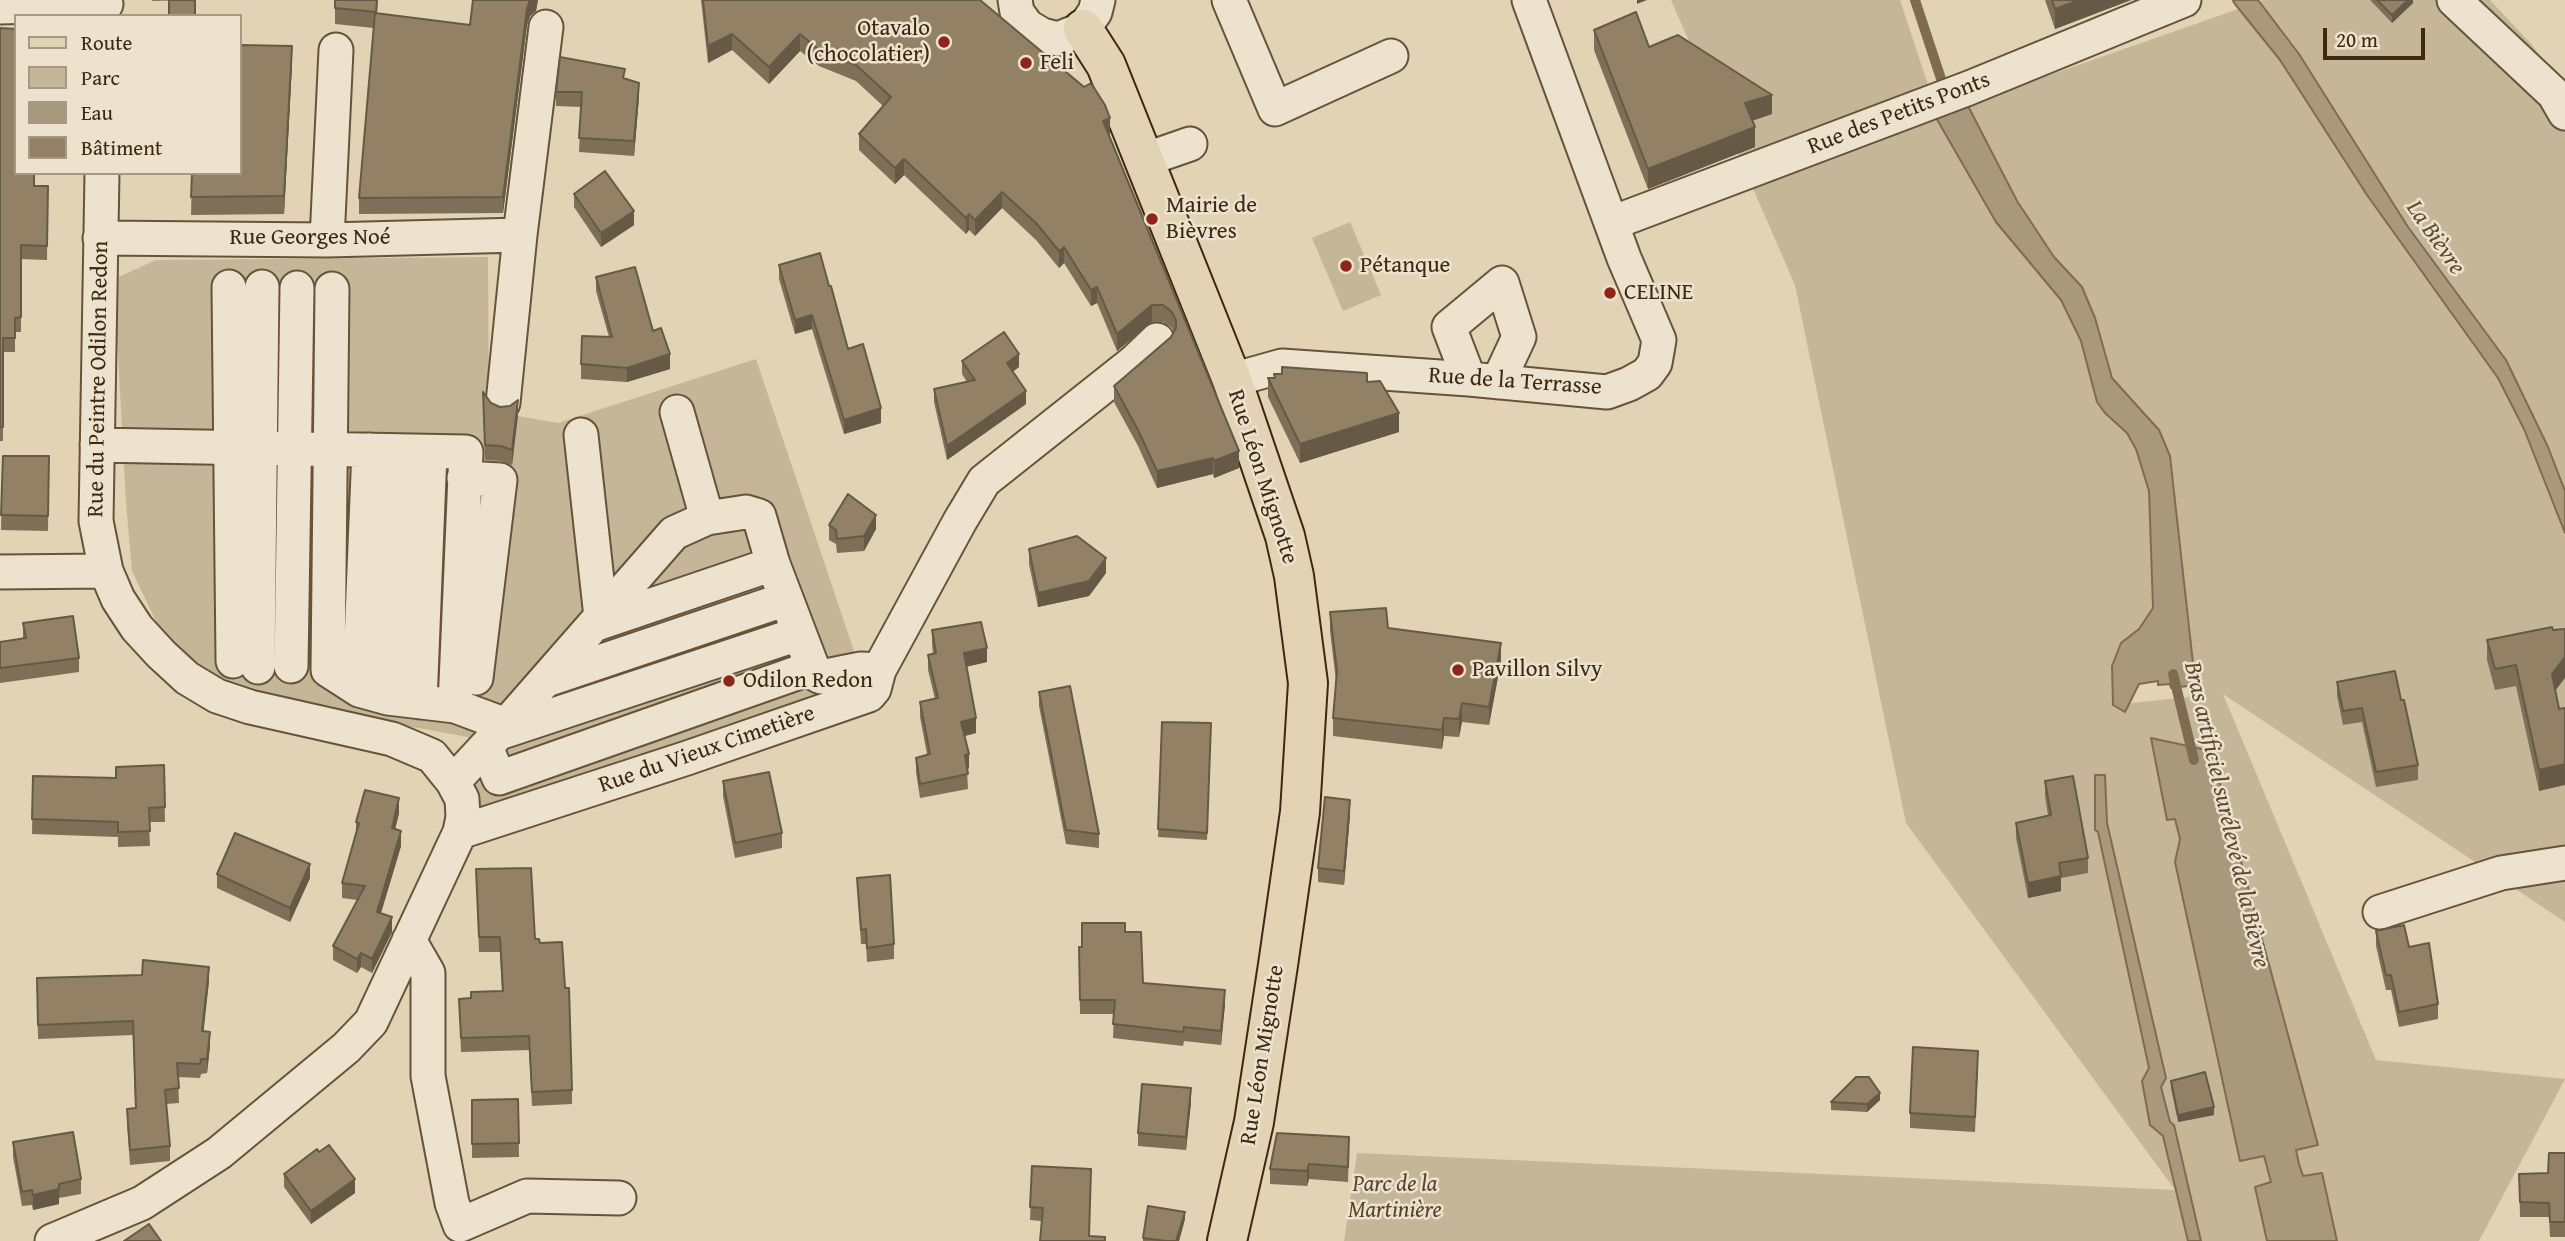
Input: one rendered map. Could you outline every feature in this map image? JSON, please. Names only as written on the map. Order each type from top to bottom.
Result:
[{"type":"main road","name":"Rue Léon Mignotte","points":[[1090,15],[1106,65],[1232,380],[1285,536],[1294,576],[1308,683],[1300,812],[1278,965],[1254,1122],[1227,1241]]},
{"type":"street","points":[[1015,0],[1017,12],[1027,26],[1042,36],[1058,39],[1090,15]]},
{"type":"street","points":[[1229,0],[1275,109],[1391,56]]},
{"type":"street","name":"Rue de la Terrasse","points":[[1232,380],[1282,366],[1607,391],[1629,384],[1647,374],[1655,363],[1659,340],[1612,223],[1529,0]]},
{"type":"street","name":"Rue des Petits Ponts","points":[[1612,223],[1969,88],[2184,0]]},
{"type":"street","points":[[2454,0],[2554,94],[2565,113]]},
{"type":"street","points":[[0,7],[106,6]]},
{"type":"street","points":[[503,403],[546,27]]},
{"type":"street","points":[[327,240],[337,50]]},
{"type":"street","points":[[1144,160],[1190,144]]},
{"type":"street","name":"Rue du Peintre Odilon Redon","points":[[52,1241],[142,1203],[219,1153],[299,1089],[371,1022],[460,832],[462,799],[453,782],[432,757],[415,747],[392,739],[250,707],[217,696],[187,678],[137,628],[118,599],[106,572],[96,521],[102,175]]},
{"type":"street","name":"Rue Georges Noé","points":[[100,238],[327,240],[520,236]]},
{"type":"street","points":[[229,287],[244,448],[245,664]]},
{"type":"street","points":[[244,448],[262,287]]},
{"type":"street","points":[[292,666],[297,288]]},
{"type":"street","points":[[332,289],[328,670],[389,696],[465,691]]},
{"type":"street","name":"Rue du Vieux Cimetière","points":[[460,832],[869,695],[874,689],[879,670],[984,481],[1157,340]]},
{"type":"street","points":[[677,412],[707,518]]},
{"type":"street","points":[[582,435],[598,621]]},
{"type":"street","points":[[97,445],[466,452],[464,478],[472,534],[472,609],[465,691],[497,735],[499,778],[811,668]]},
{"type":"street","points":[[389,696],[399,451]]},
{"type":"street","points":[[389,696],[399,451]]},
{"type":"street","points":[[464,478],[500,480],[496,513],[472,534]]},
{"type":"street","points":[[453,782],[674,533],[707,518],[746,512],[759,516],[773,564],[815,674],[821,677],[861,669],[879,670]]},
{"type":"street","points":[[598,621],[773,564]]},
{"type":"street","points":[[0,572],[106,572]]},
{"type":"street","points":[[546,680],[786,599]]},
{"type":"street","points":[[497,735],[799,634]]},
{"type":"street","points":[[2380,912],[2501,873],[2565,863]]},
{"type":"street","points":[[409,940],[428,973],[428,1076],[452,1203],[460,1224],[527,1196],[619,1198]]},
{"type":"green space","name":"Parc de la Martinière","points":[[1671,0],[1900,0],[1928,85],[1935,116],[1996,222],[2061,300],[2081,341],[2097,402],[2127,433],[2136,449],[2149,491],[2153,609],[2139,629],[2121,643],[2112,666],[2113,705],[2189,697],[2188,686],[2195,681],[2159,430],[2112,378],[2095,318],[2082,287],[2054,257],[2017,201],[1967,104],[2264,0],[2490,0],[2532,45],[2565,92],[2565,922],[2223,694],[2376,1060],[2565,1079],[2479,1241],[2201,1241],[2174,1125],[2170,1122],[2161,1087],[2166,1078],[2107,823],[2105,776],[2098,832],[2149,1068],[2142,1081],[2163,1136],[2188,1241],[1344,1241],[1357,1153],[2175,1190],[1906,823],[1795,285]]},
{"type":"green space","name":"Pétanque","points":[[1350,222],[1381,295],[1343,311],[1312,238]]},
{"type":"green space","points":[[488,257],[489,411],[558,423],[756,359],[866,687],[486,814],[473,803],[476,757],[468,737],[262,700],[206,670],[162,634],[132,571],[114,279],[156,260]]},
{"type":"water","points":[[2235,0],[2258,0],[2299,54],[2408,227],[2506,360],[2548,447],[2565,491],[2565,533],[2524,429],[2498,378],[2367,195],[2280,60],[2235,4]]},
{"type":"water","points":[[1967,104],[2017,201],[2054,257],[2082,287],[2095,318],[2112,378],[2159,430],[2170,456],[2195,681],[2188,686],[2171,688],[2170,684],[2158,685],[2158,681],[2139,684],[2125,712],[2113,705],[2112,666],[2121,643],[2139,629],[2153,608],[2149,491],[2136,449],[2127,433],[2097,402],[2081,341],[2061,300],[1996,222],[1935,116]]},
{"type":"water","points":[[2151,738],[2211,751],[2318,1145],[2296,1150],[2299,1164],[2303,1176],[2322,1173],[2337,1241],[2267,1241],[2255,1187],[2271,1182],[2264,1156],[2240,1161],[2175,862],[2180,839],[2175,819],[2167,820]]},
{"type":"water","points":[[2095,775],[2105,775],[2107,823],[2166,1078],[2161,1087],[2170,1122],[2174,1125],[2201,1241],[2188,1241],[2163,1136],[2150,1125],[2142,1081],[2149,1068],[2098,832],[2095,830]]},
{"type":"building","points":[[169,0],[195,0],[195,14],[169,14]]},
{"type":"building","points":[[335,0],[377,0],[376,12],[335,8]]},
{"type":"building","points":[[473,0],[530,0],[503,197],[359,198],[375,13],[470,25]]},
{"type":"building","points":[[703,0],[980,0],[1084,87],[1091,83],[1105,105],[1110,118],[1103,121],[1239,451],[1214,461],[1213,458],[1157,471],[1114,386],[1171,337],[1176,328],[1176,320],[1171,311],[1163,305],[1152,305],[1117,334],[1097,287],[1091,290],[1064,247],[1059,251],[1036,223],[1002,192],[975,220],[969,214],[966,218],[904,159],[895,168],[859,134],[891,97],[856,65],[819,50],[800,34],[769,67],[732,34],[708,46]]},
{"type":"building","points":[[2052,0],[2079,0],[2055,9]]},
{"type":"building","points":[[2377,0],[2408,0],[2392,15]]},
{"type":"building","points":[[1636,12],[1649,47],[1678,35],[1772,95],[1745,103],[1755,127],[1648,169],[1594,30]]},
{"type":"building","points":[[0,28],[14,29],[14,175],[34,175],[34,186],[48,186],[47,246],[21,245],[21,317],[15,318],[15,338],[3,338],[3,427],[0,427]]},
{"type":"building","points":[[242,45],[292,46],[284,196],[191,197],[192,175],[242,175]]},
{"type":"building","points":[[560,57],[625,69],[623,78],[639,83],[634,141],[579,138],[582,92],[556,92]]},
{"type":"building","points":[[605,171],[634,211],[601,233],[574,194]]},
{"type":"building","points":[[820,253],[848,349],[863,344],[881,408],[844,420],[812,315],[795,320],[779,265]]},
{"type":"building","points":[[635,267],[653,331],[661,328],[670,354],[627,368],[581,364],[582,336],[612,337],[596,277]]},
{"type":"building","points":[[1004,332],[1019,354],[1007,363],[1026,391],[947,446],[934,389],[975,380],[962,361]]},
{"type":"building","points":[[1282,367],[1367,373],[1367,382],[1380,381],[1399,413],[1300,444],[1268,378],[1275,378],[1274,374],[1282,374]]},
{"type":"building","points":[[483,392],[491,403],[500,407],[510,406],[518,400],[512,450],[485,445]]},
{"type":"building","points":[[3,456],[49,456],[48,516],[1,515]]},
{"type":"building","points":[[848,494],[876,515],[864,536],[837,539],[836,530],[829,525]]},
{"type":"building","points":[[1077,536],[1106,558],[1089,581],[1038,593],[1029,549]]},
{"type":"building","points":[[1386,608],[1388,628],[1501,643],[1489,707],[1462,703],[1459,719],[1444,718],[1442,730],[1333,718],[1337,671],[1330,612]]},
{"type":"building","points":[[73,616],[79,658],[0,668],[0,642],[26,638],[23,623]]},
{"type":"building","points":[[981,622],[987,648],[964,653],[976,718],[961,722],[969,754],[965,755],[968,774],[920,784],[916,758],[930,754],[920,702],[938,698],[928,655],[936,653],[932,630]]},
{"type":"building","points":[[2552,627],[2553,630],[2565,629],[2565,657],[2552,674],[2559,709],[2565,708],[2565,764],[2539,770],[2516,665],[2495,669],[2487,640]]},
{"type":"building","points":[[2395,671],[2418,765],[2376,772],[2362,708],[2343,711],[2337,682]]},
{"type":"building","points":[[1070,686],[1099,834],[1066,830],[1039,692]]},
{"type":"building","points":[[1162,722],[1211,723],[1207,833],[1158,829]]},
{"type":"building","points":[[164,765],[165,807],[149,808],[150,831],[118,832],[118,822],[32,819],[33,776],[116,778],[116,767]]},
{"type":"building","points":[[769,772],[782,833],[735,843],[723,781]]},
{"type":"building","points":[[2073,776],[2088,858],[2059,863],[2061,876],[2028,883],[2016,823],[2051,815],[2045,781]]},
{"type":"building","points":[[365,790],[399,798],[392,828],[401,831],[377,912],[392,917],[372,959],[361,953],[357,959],[333,946],[365,886],[342,883]]},
{"type":"building","points":[[1325,797],[1350,800],[1344,871],[1318,868]]},
{"type":"building","points":[[235,833],[310,864],[290,908],[217,874]]},
{"type":"building","points":[[531,868],[535,939],[539,939],[540,943],[562,942],[565,988],[569,988],[572,1090],[532,1092],[529,1036],[461,1038],[459,999],[471,998],[471,992],[503,991],[500,937],[479,937],[476,869]]},
{"type":"building","points":[[890,875],[894,944],[867,948],[866,929],[861,930],[857,878]]},
{"type":"building","points":[[1082,923],[1125,923],[1125,932],[1141,932],[1143,983],[1225,990],[1221,1031],[1184,1027],[1183,1032],[1113,1024],[1115,1000],[1080,1000],[1079,947],[1082,947]]},
{"type":"building","points":[[2404,925],[2409,947],[2429,943],[2438,1004],[2399,1012],[2391,975],[2386,975],[2376,931]]},
{"type":"building","points":[[143,960],[209,967],[202,1031],[210,1032],[207,1059],[201,1059],[200,1064],[177,1063],[179,1088],[165,1090],[170,1146],[130,1150],[127,1109],[136,1108],[133,1021],[38,1025],[37,978],[142,975]]},
{"type":"building","points":[[1913,1047],[1978,1051],[1975,1117],[1910,1113]]},
{"type":"building","points":[[2205,1072],[2214,1107],[2178,1115],[2171,1081]]},
{"type":"building","points":[[1856,1077],[1869,1077],[1880,1093],[1867,1104],[1831,1102]]},
{"type":"building","points":[[1142,1084],[1191,1088],[1186,1137],[1138,1133]]},
{"type":"building","points":[[518,1099],[519,1143],[472,1144],[472,1100]]},
{"type":"building","points":[[73,1132],[81,1179],[59,1184],[59,1189],[33,1195],[32,1190],[22,1192],[13,1142]]},
{"type":"building","points":[[1277,1133],[1349,1137],[1348,1167],[1309,1164],[1307,1171],[1270,1169]]},
{"type":"building","points":[[329,1145],[355,1179],[311,1211],[284,1174],[317,1149],[319,1152]]},
{"type":"building","points":[[2549,1153],[2565,1153],[2565,1222],[2550,1222],[2549,1203],[2520,1202],[2519,1174],[2548,1173]]},
{"type":"building","points":[[1032,1166],[1091,1169],[1089,1236],[1105,1237],[1105,1241],[1040,1241],[1043,1208],[1030,1207]]},
{"type":"building","points":[[1148,1206],[1185,1212],[1176,1241],[1143,1238]]},
{"type":"building","points":[[149,1224],[161,1241],[124,1241]]},
{"type":"waterway","name":"Bras artificiel surélevé de la Bièvre","points":[[1915,0],[1946,94]]},
{"type":"waterway","name":"Bras artificiel surélevé de la Bièvre","points":[[2173,674],[2194,760]]},
{"type":"place","name":"Otavalo (chocolatier)","points":[[944,42]]},
{"type":"place","name":"Feli","points":[[1026,63]]},
{"type":"place","name":"Mairie de Bièvres","points":[[1152,219]]},
{"type":"place","name":"Pétanque","points":[[1346,266]]},
{"type":"place","name":"CELINE","points":[[1610,293]]},
{"type":"place","name":"Pavillon Silvy","points":[[1458,670]]},
{"type":"place","name":"Odilon Redon","points":[[729,681]]},
{"type":"water label","name":"La Bièvre","points":[[2435,238]]}]
